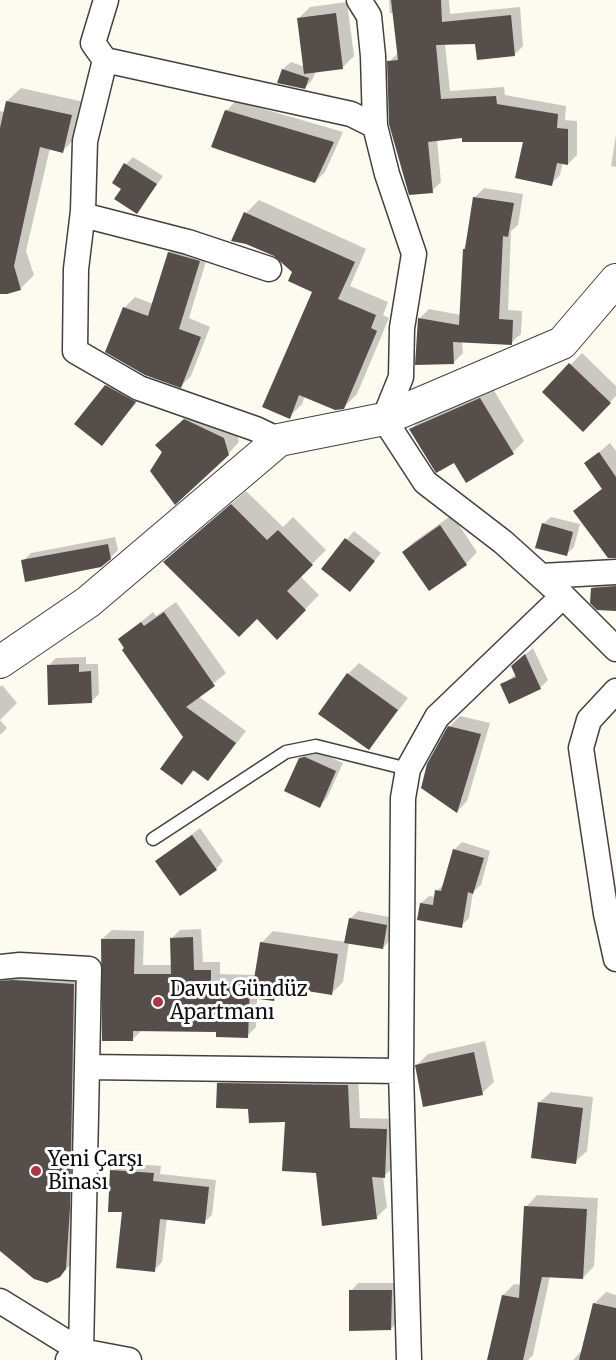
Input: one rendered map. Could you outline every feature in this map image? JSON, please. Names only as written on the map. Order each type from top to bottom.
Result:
[{"type":"street","points":[[106,0],[93,43],[105,60],[351,114],[375,126]]},
{"type":"street","points":[[358,0],[369,16],[373,56],[375,126],[387,174],[414,254],[402,328],[401,377],[384,419]]},
{"type":"street","points":[[105,60],[85,141],[82,215],[76,269],[75,351],[139,388],[256,429],[279,440]]},
{"type":"street","points":[[82,215],[188,242],[269,269]]},
{"type":"street","points":[[0,662],[88,602],[279,440],[384,419],[562,343],[616,280]]},
{"type":"street","points":[[384,419],[425,482],[503,542],[563,596],[616,649]]},
{"type":"street","points":[[541,576],[616,572]]},
{"type":"street","points":[[409,1360],[401,1071],[403,798],[408,768],[437,717],[563,596]]},
{"type":"street","points":[[616,691],[589,720],[582,748],[606,914],[616,958]]},
{"type":"street","points":[[0,967],[20,965],[89,969],[75,1356]]},
{"type":"street","points":[[87,1066],[401,1071]]},
{"type":"street","points":[[0,1301],[75,1356],[129,1360]]},
{"type":"lane","points":[[153,839],[286,752],[302,747],[316,746],[408,768]]},
{"type":"building","points":[[391,0],[441,0],[442,22],[511,15],[515,56],[477,60],[475,44],[436,45],[441,99],[496,96],[497,104],[558,114],[557,128],[568,129],[568,165],[557,163],[552,186],[515,178],[523,142],[462,142],[462,138],[428,142],[433,193],[409,195],[389,124],[387,61],[398,60]]},
{"type":"building","points":[[336,13],[343,69],[304,74],[297,18]]},
{"type":"building","points":[[282,69],[309,78],[305,89],[277,83]]},
{"type":"building","points":[[6,101],[72,115],[63,153],[40,147],[14,266],[21,290],[0,294],[0,128]]},
{"type":"building","points":[[225,110],[334,142],[315,183],[211,147]]},
{"type":"building","points":[[124,163],[157,184],[137,214],[114,199],[121,189],[112,183]]},
{"type":"building","points":[[473,197],[514,203],[508,237],[503,236],[499,319],[513,320],[512,345],[453,342],[454,364],[415,365],[418,318],[459,325],[463,249],[465,249]]},
{"type":"building","points":[[244,212],[355,262],[338,299],[376,315],[371,328],[377,331],[344,409],[335,410],[299,395],[290,419],[262,407],[312,292],[288,281],[292,272],[274,256],[246,244],[231,241]]},
{"type":"building","points":[[168,252],[200,261],[179,329],[201,337],[181,388],[145,375],[105,352],[123,307],[148,316]]},
{"type":"building","points":[[569,363],[611,403],[583,432],[542,392]]},
{"type":"building","points":[[105,385],[136,402],[102,446],[74,424]]},
{"type":"building","points":[[480,398],[514,454],[466,483],[454,463],[436,473],[409,429]]},
{"type":"building","points":[[184,419],[224,438],[229,455],[175,505],[150,471],[162,452],[155,445]]},
{"type":"building","points":[[599,452],[616,477],[616,558],[608,558],[573,511],[602,489],[584,463]]},
{"type":"building","points":[[231,504],[267,540],[278,530],[313,565],[287,591],[306,610],[277,640],[257,619],[239,637],[163,562]]},
{"type":"building","points":[[542,523],[573,532],[567,556],[535,548]]},
{"type":"building","points":[[440,525],[467,565],[429,591],[402,552]]},
{"type":"building","points":[[345,538],[375,561],[350,592],[321,569]]},
{"type":"building","points":[[108,544],[111,559],[101,567],[25,582],[21,560]]},
{"type":"building","points":[[616,586],[616,611],[597,610],[590,603],[591,588]]},
{"type":"building","points":[[164,612],[215,686],[186,707],[236,743],[208,781],[193,770],[182,785],[160,769],[183,737],[122,650],[124,648],[118,639],[141,622],[144,626]]},
{"type":"building","points":[[525,654],[541,689],[509,704],[500,684],[516,677],[511,666]]},
{"type":"building","points":[[79,664],[79,672],[91,671],[92,703],[48,705],[47,665]]},
{"type":"building","points":[[347,673],[398,710],[369,750],[318,714]]},
{"type":"building","points":[[448,726],[481,734],[457,813],[421,788],[427,764]]},
{"type":"building","points":[[305,757],[336,771],[320,808],[284,791],[299,758]]},
{"type":"building","points":[[192,835],[217,870],[180,896],[155,861]]},
{"type":"building","points":[[453,849],[484,858],[473,894],[468,892],[462,928],[417,920],[420,903],[433,905],[435,890],[441,891]]},
{"type":"building","points":[[349,918],[387,925],[383,949],[344,943]]},
{"type":"building","points":[[193,937],[194,970],[211,970],[211,982],[250,984],[248,1038],[216,1037],[216,1032],[133,1031],[133,1041],[102,1041],[101,939],[135,939],[134,974],[171,974],[170,938]]},
{"type":"building","points":[[260,942],[338,954],[332,995],[276,986],[274,1001],[251,998]]},
{"type":"building","name":"Yeni Çarşı Binası","points":[[0,981],[74,984],[70,1208],[66,1269],[60,1277],[47,1283],[34,1279],[0,1251]]},
{"type":"building","points":[[474,1052],[483,1095],[423,1107],[415,1065]]},
{"type":"building","points":[[217,1083],[348,1085],[350,1128],[387,1129],[385,1178],[372,1177],[377,1219],[322,1226],[316,1173],[282,1171],[285,1122],[249,1123],[248,1109],[216,1108]]},
{"type":"building","points":[[538,1102],[583,1108],[576,1164],[531,1158]]},
{"type":"building","points":[[110,1170],[154,1173],[153,1181],[209,1187],[205,1224],[160,1219],[155,1272],[116,1268],[122,1212],[108,1212]]},
{"type":"building","points":[[524,1206],[587,1209],[583,1279],[542,1277],[523,1360],[487,1360],[502,1295],[519,1298]]},
{"type":"building","points":[[349,1290],[392,1290],[391,1330],[349,1331]]},
{"type":"building","points":[[593,1303],[616,1308],[616,1360],[579,1360]]},
{"type":"place","name":"Davut Gündüz Apartmanı","points":[[158,1002]]},
{"type":"place","name":"Yeni Çarşı Binası","points":[[36,1171]]}]
